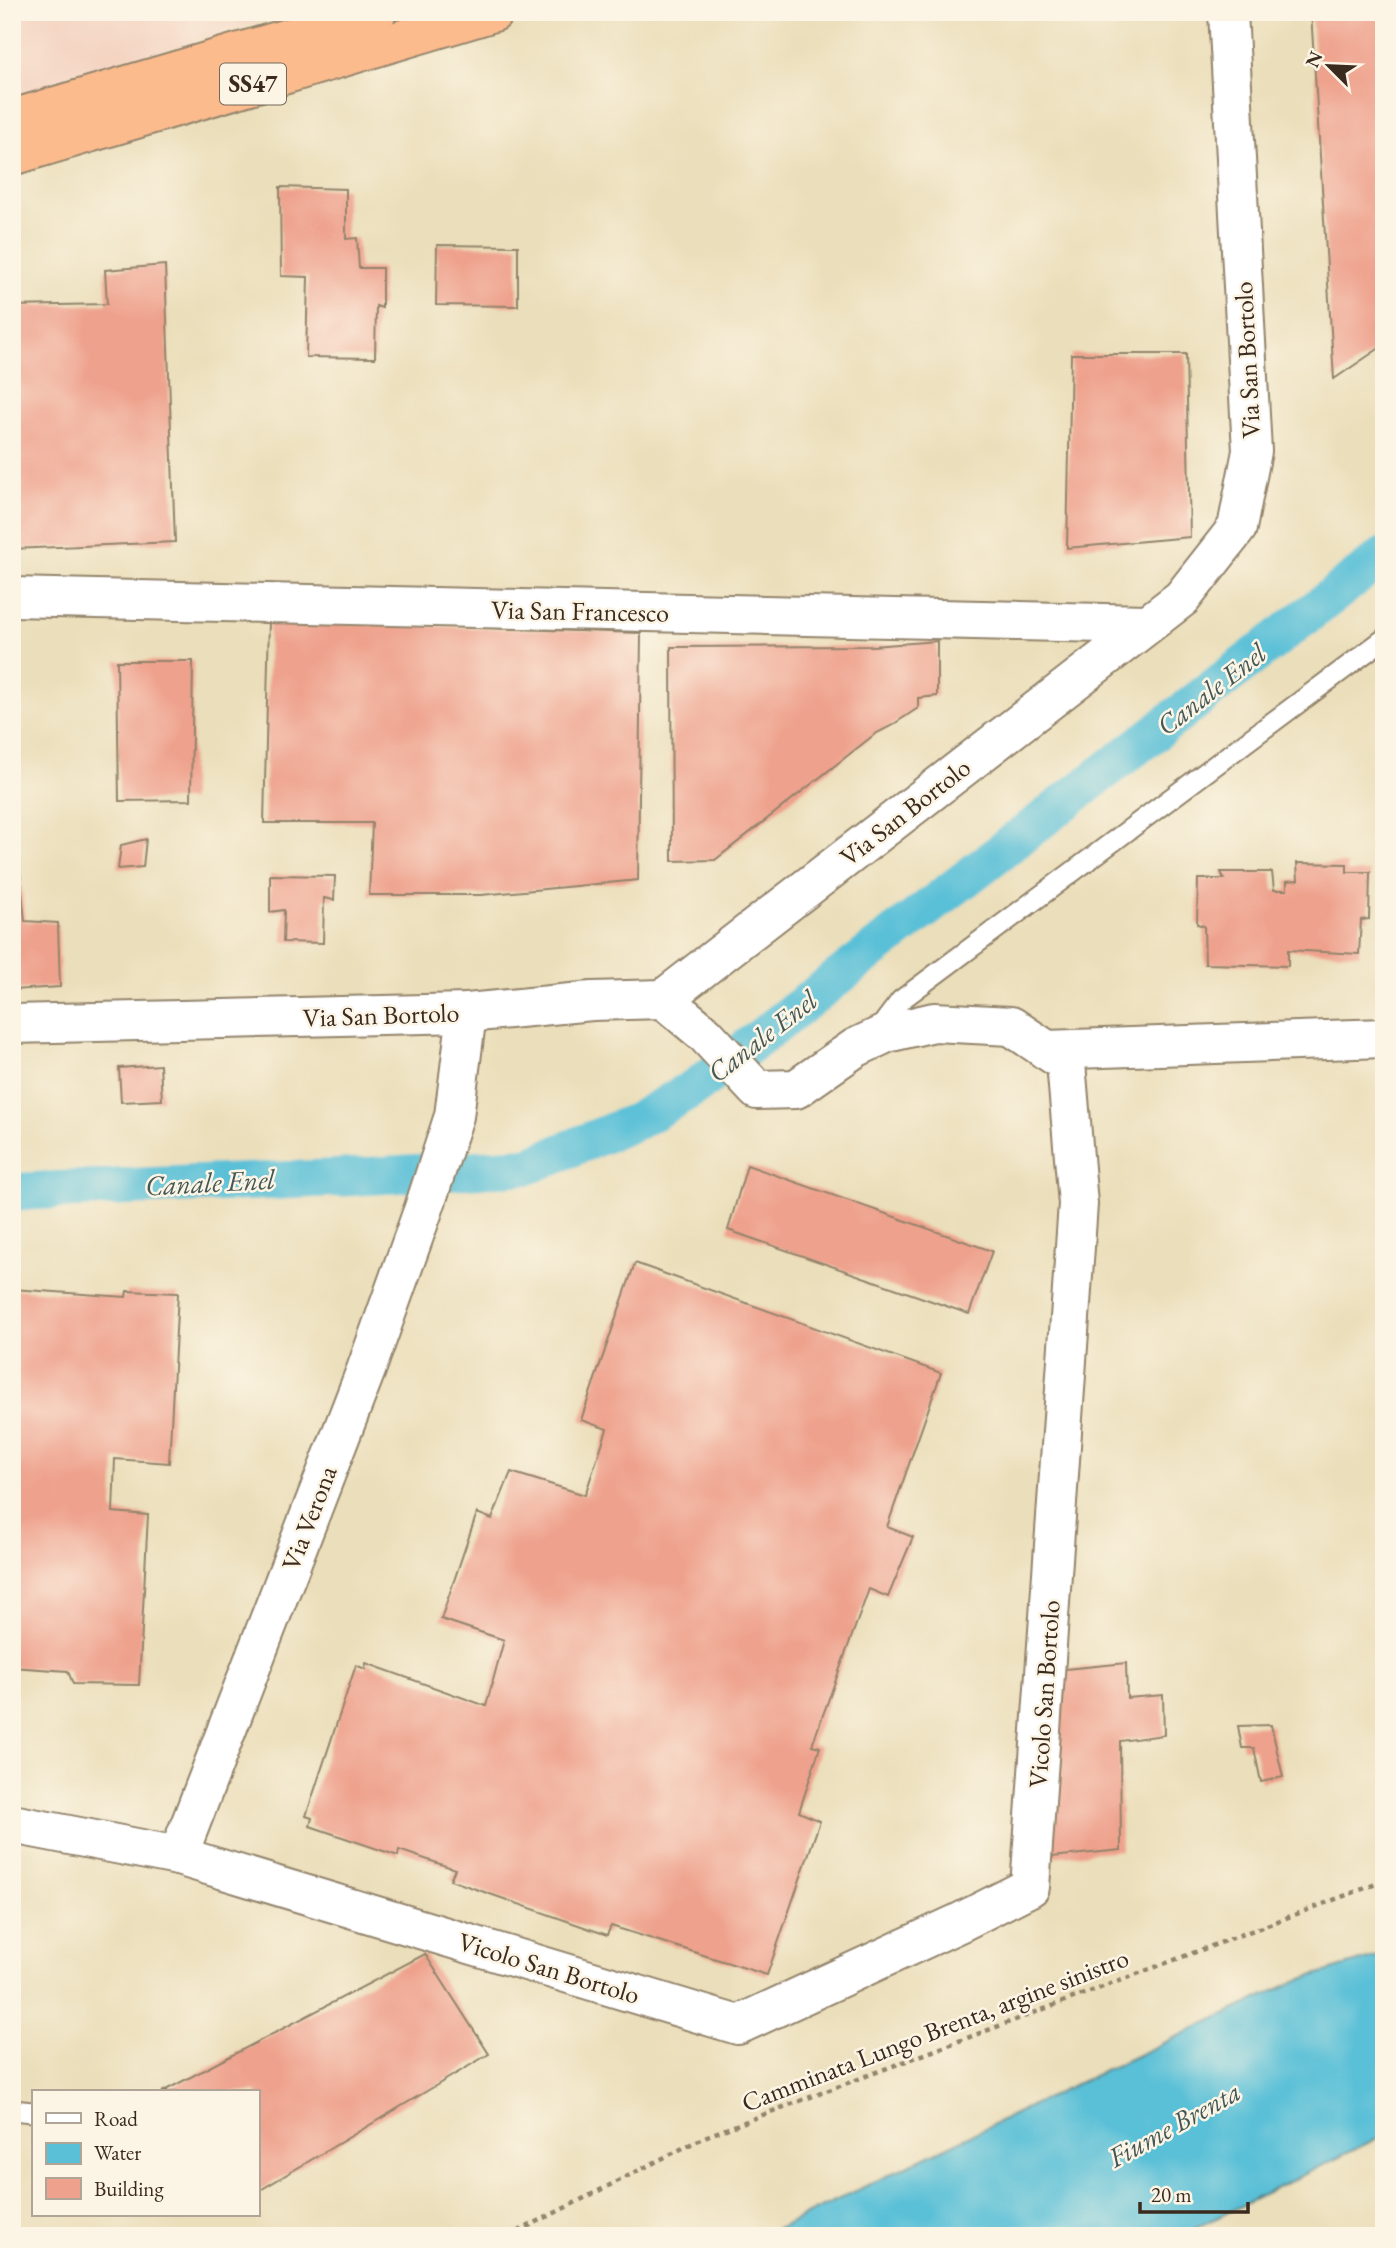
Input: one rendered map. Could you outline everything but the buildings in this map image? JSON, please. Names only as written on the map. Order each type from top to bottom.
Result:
[{"type":"highway","name":"SS47","points":[[12,119],[377,12]]},
{"type":"highway","name":"SS47","points":[[12,156],[494,12]]},
{"type":"street","name":"Via San Bortolo","points":[[12,1024],[467,1013],[592,1000],[663,999],[1182,598],[1237,528],[1252,451],[1228,12]]},
{"type":"street","name":"Via San Francesco","points":[[12,597],[1147,624]]},
{"type":"street","name":"Vicolo San Bortolo","points":[[178,1856],[738,2025],[961,1922],[1030,1887],[1078,1204],[1066,1063],[1011,1026],[934,1022],[887,1033],[855,1048],[796,1089],[757,1090],[705,1034],[663,999]]},
{"type":"street","name":"Via Verona","points":[[178,1856],[366,1370],[424,1208],[454,1116],[467,1013]]},
{"type":"street","points":[[1046,1050],[1384,1038]]},
{"type":"street","points":[[12,1824],[178,1856]]},
{"type":"lane","points":[[887,1033],[885,1021],[901,1000],[1384,639]]},
{"type":"lane","points":[[12,2110],[32,2112]]},
{"type":"path","name":"Camminata Lungo Brenta, argine sinistro","points":[[509,2236],[707,2136],[1384,1881]]},
{"type":"shaded area","points":[[12,12],[292,12],[12,97]]},
{"type":"water","name":"Fiume Brenta","points":[[1384,1954],[1384,2135],[1180,2236],[763,2236],[1296,1981]]},
{"type":"waterway","name":"Canale Enel","points":[[12,1192],[337,1178],[528,1166],[637,1121],[697,1086],[1384,556]]}]
